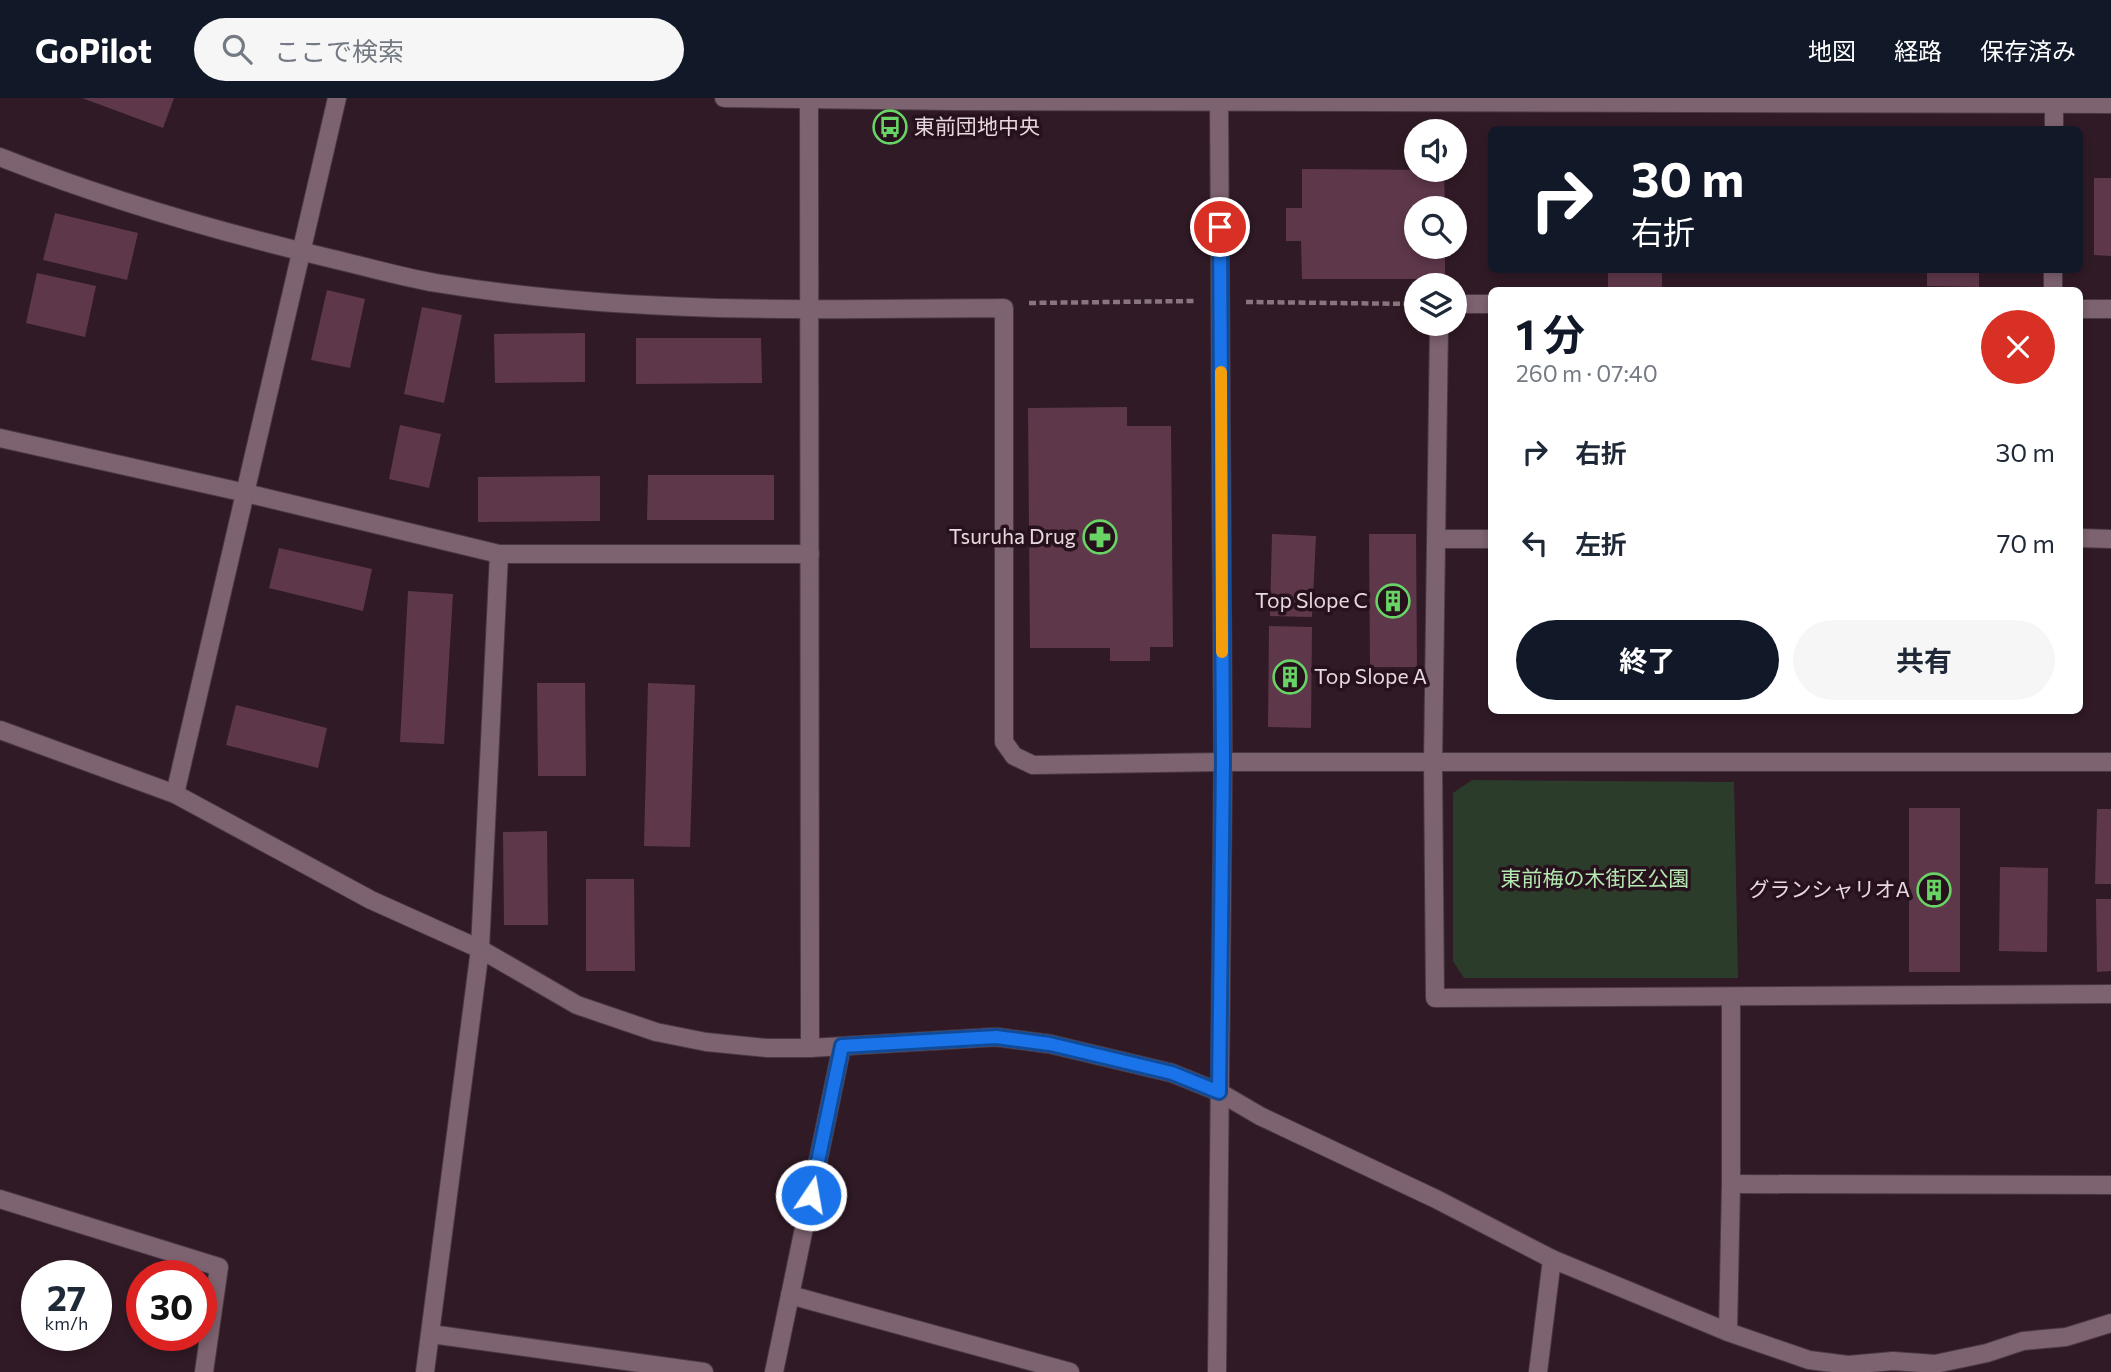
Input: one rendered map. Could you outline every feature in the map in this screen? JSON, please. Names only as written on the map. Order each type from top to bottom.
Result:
[{"type":"street","points":[[175,794],[337,98]]},
{"type":"street","points":[[724,98],[2054,101],[2111,104]]},
{"type":"street","points":[[809,99],[810,1048]]},
{"type":"street","points":[[1217,1372],[1223,762],[1219,100]]},
{"type":"street","points":[[2053,126],[2054,101]]},
{"type":"street","points":[[0,157],[161,215],[435,282],[576,300],[808,310],[1004,308],[1004,742],[1014,756],[1033,765],[1223,762],[2111,762]]},
{"type":"street","points":[[1467,304],[1488,304]]},
{"type":"street","points":[[2083,309],[2111,309]]},
{"type":"street","points":[[1439,336],[1433,763],[1435,998],[2111,994]]},
{"type":"street","points":[[0,438],[246,493],[499,554],[810,554]]},
{"type":"street","points":[[2083,538],[2111,538]]},
{"type":"street","points":[[1437,539],[1488,539]]},
{"type":"street","points":[[425,1372],[480,949],[499,554]]},
{"type":"street","points":[[0,730],[175,794],[370,900],[480,949],[577,1005],[656,1032],[706,1042],[767,1048],[810,1048],[996,1037],[1050,1044],[1172,1073],[1219,1092],[1260,1116],[1436,1199],[1552,1259],[1728,1332],[1809,1360],[1848,1365],[1893,1361],[1935,1364],[1987,1353],[2022,1341],[2066,1337],[2111,1323]]},
{"type":"street","points":[[1728,1332],[1731,998]]},
{"type":"street","points":[[774,1372],[842,1046]]},
{"type":"street","points":[[1731,1184],[2111,1185]]},
{"type":"street","points":[[0,1199],[219,1267],[204,1372]]},
{"type":"street","points":[[1538,1372],[1552,1259]]},
{"type":"street","points":[[790,1295],[1070,1372]]},
{"type":"street","points":[[430,1334],[704,1372]]},
{"type":"path","points":[[1004,308],[1030,303],[1404,304]]},
{"type":"green space","name":"東前梅の木街区公園","points":[[1472,780],[1734,782],[1738,978],[1464,978],[1453,961],[1453,793]]},
{"type":"building","points":[[82,98],[174,98],[163,128]]},
{"type":"building","points":[[1302,169],[1404,170],[1404,182],[1444,182],[1445,196],[1404,196],[1404,259],[1445,259],[1445,273],[1404,273],[1404,279],[1302,279],[1301,241],[1286,241],[1286,208],[1302,208]]},
{"type":"building","points":[[2094,178],[2111,178],[2111,256],[2094,255]]},
{"type":"building","points":[[55,213],[138,233],[127,280],[43,260]]},
{"type":"building","points":[[37,273],[96,286],[85,337],[26,323]]},
{"type":"building","points":[[1608,273],[1662,273],[1662,287],[1608,287]]},
{"type":"building","points":[[1927,273],[1979,273],[1979,287],[1927,286]]},
{"type":"building","points":[[327,290],[365,299],[350,368],[311,360]]},
{"type":"building","points":[[422,307],[462,315],[444,403],[404,394]]},
{"type":"building","points":[[585,333],[585,382],[495,383],[494,334]]},
{"type":"building","points":[[636,338],[761,338],[762,383],[636,384]]},
{"type":"building","name":"Tsuruha Drug","points":[[1127,407],[1127,426],[1171,426],[1173,647],[1150,647],[1150,661],[1110,661],[1110,648],[1030,648],[1028,408]]},
{"type":"building","points":[[400,425],[441,434],[429,488],[389,479]]},
{"type":"building","points":[[648,475],[774,475],[774,520],[647,520]]},
{"type":"building","points":[[600,476],[600,521],[478,522],[478,477]]},
{"type":"building","points":[[1272,534],[1316,536],[1312,617],[1270,616]]},
{"type":"building","name":"Top Slope C","points":[[1369,534],[1416,534],[1417,667],[1370,667]]},
{"type":"building","points":[[279,548],[372,569],[363,611],[269,588]]},
{"type":"building","points":[[408,591],[453,594],[444,744],[400,742]]},
{"type":"building","name":"Top Slope A","points":[[1269,626],[1312,627],[1311,728],[1268,727]]},
{"type":"building","points":[[537,683],[585,683],[586,776],[538,776]]},
{"type":"building","points":[[648,683],[695,685],[690,847],[644,846]]},
{"type":"building","points":[[236,705],[327,728],[318,768],[226,745]]},
{"type":"building","name":"グランシャリオA","points":[[1909,808],[1960,808],[1960,972],[1909,972]]},
{"type":"building","points":[[2097,809],[2111,809],[2111,884],[2095,884]]},
{"type":"building","points":[[547,831],[548,925],[504,925],[503,832]]},
{"type":"building","points":[[2000,867],[2048,868],[2047,952],[1999,951]]},
{"type":"building","points":[[586,879],[634,879],[635,971],[586,971]]},
{"type":"building","points":[[2096,899],[2111,899],[2111,971],[2097,972]]},
{"type":"slow traffic","points":[[1221,372],[1222,652]]},
{"type":"place","name":"東前団地中央","points":[[890,127]]},
{"type":"place","name":"Tsuruha Drug","points":[[1100,537]]},
{"type":"place","name":"Top Slope C","points":[[1393,601]]},
{"type":"place","name":"Top Slope A","points":[[1290,677]]},
{"type":"place","name":"グランシャリオA","points":[[1934,890]]},
{"type":"route","points":[[811,1195],[842,1046],[996,1037],[1050,1044],[1172,1073],[1219,1092],[1223,762],[1220,227]]}]
